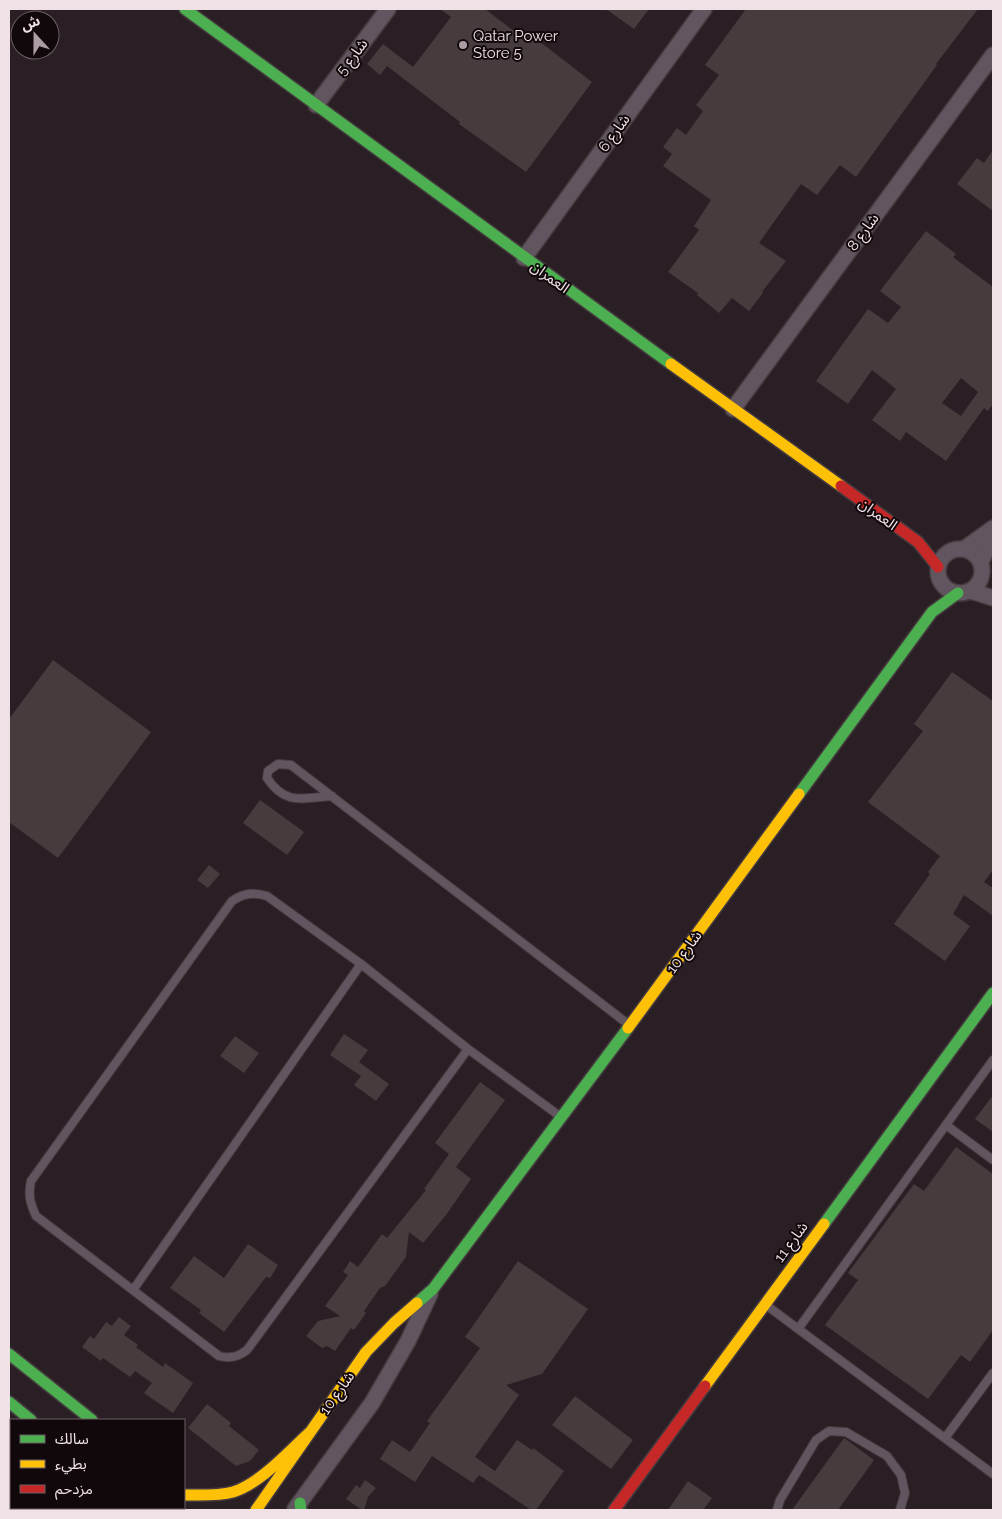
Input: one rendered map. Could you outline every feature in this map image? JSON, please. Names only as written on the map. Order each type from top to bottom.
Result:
[{"type":"street","name":"العمران","points":[[185,9],[524,258],[918,542],[939,574]]},
{"type":"street","name":"شارع 5","points":[[316,104],[388,9]]},
{"type":"street","name":"شارع 6","points":[[524,258],[704,9]]},
{"type":"street","name":"شارع 8","points":[[733,409],[993,55]]},
{"type":"street","points":[[993,528],[958,550],[945,554],[939,574],[950,591],[993,598]]},
{"type":"street","points":[[964,592],[977,586],[993,534]]},
{"type":"street","name":"العمران","points":[[918,542],[958,550]]},
{"type":"street","points":[[958,550],[974,553],[993,588]]},
{"type":"street","name":"شارع 10","points":[[932,612],[939,574]]},
{"type":"street","name":"شارع 10","points":[[298,1508],[372,1403],[408,1342],[433,1289],[562,1118],[932,612],[964,592]]},
{"type":"street","name":"شارع 11","points":[[614,1510],[993,993]]},
{"type":"street","name":"شارع 10","points":[[256,1510],[366,1352],[394,1323],[433,1289]]},
{"type":"street","points":[[9,1354],[91,1419]]},
{"type":"street","points":[[9,1402],[30,1419]]},
{"type":"street","points":[[185,1494],[222,1494],[240,1488],[255,1480],[310,1432]]},
{"type":"street","points":[[185,1494],[200,1505]]},
{"type":"lane","points":[[332,796],[288,798],[275,790],[266,778],[268,771],[278,764],[291,765],[332,796],[630,1025]]},
{"type":"lane","points":[[468,1049],[247,1350],[241,1355],[234,1357],[219,1356],[36,1216],[30,1205],[31,1180],[232,901],[248,893],[258,893],[266,896],[361,964],[468,1049],[562,1118]]},
{"type":"lane","points":[[132,1290],[361,964]]},
{"type":"lane","points":[[798,1329],[993,1060]]},
{"type":"lane","points":[[946,1125],[993,1160]]},
{"type":"lane","points":[[764,1304],[993,1474]]},
{"type":"lane","points":[[945,1438],[993,1373]]},
{"type":"lane","points":[[777,1510],[780,1500],[816,1440],[829,1431],[846,1432],[887,1456],[901,1475],[905,1493],[900,1510]]},
{"type":"building","points":[[440,9],[485,9],[522,37],[526,31],[592,82],[526,172],[459,124],[460,122],[387,66],[380,75],[367,64],[383,44],[413,67],[451,17]]},
{"type":"building","points":[[606,9],[649,9],[634,29]]},
{"type":"building","points":[[746,9],[978,9],[936,64],[856,177],[840,165],[817,195],[801,184],[759,243],[786,261],[749,311],[732,298],[719,313],[697,295],[698,293],[668,272],[699,230],[694,226],[711,200],[663,166],[672,154],[663,147],[677,128],[686,135],[703,111],[696,105],[719,75],[705,65]]},
{"type":"building","points":[[993,150],[993,211],[957,184],[977,158],[984,163]]},
{"type":"building","points":[[926,231],[956,254],[953,257],[993,287],[993,404],[988,411],[984,408],[946,461],[906,432],[900,441],[872,420],[896,389],[872,370],[848,404],[816,381],[868,309],[888,323],[901,307],[880,291]],"holes":[[[961,378],[978,392],[961,416],[942,403]]]},
{"type":"building","points":[[53,660],[151,732],[58,858],[9,822],[9,719]]},
{"type":"building","points":[[952,672],[993,701],[993,870],[984,882],[993,888],[993,916],[964,895],[953,914],[970,926],[945,961],[894,924],[930,874],[928,872],[940,856],[868,802],[923,731],[914,724]]},
{"type":"building","points":[[260,800],[304,832],[287,855],[243,823]]},
{"type":"building","points":[[209,865],[220,874],[208,888],[197,880]]},
{"type":"building","points":[[344,1034],[368,1050],[359,1062],[389,1084],[376,1101],[354,1085],[361,1076],[330,1055]]},
{"type":"building","points":[[235,1036],[259,1053],[244,1073],[220,1056]]},
{"type":"building","points":[[480,1082],[505,1100],[456,1167],[471,1179],[446,1215],[423,1243],[409,1232],[406,1257],[385,1286],[380,1288],[354,1330],[351,1328],[335,1351],[327,1346],[322,1348],[306,1336],[318,1321],[340,1316],[325,1306],[348,1275],[343,1272],[350,1261],[358,1267],[382,1234],[387,1238],[426,1190],[424,1189],[449,1154],[435,1143]]},
{"type":"building","points":[[993,1095],[993,1132],[975,1119]]},
{"type":"building","points":[[956,1147],[993,1174],[993,1330],[970,1362],[961,1355],[928,1399],[825,1325],[858,1280],[848,1273],[914,1184],[924,1191]]},
{"type":"building","points":[[248,1244],[278,1265],[270,1278],[266,1277],[224,1332],[199,1313],[201,1310],[170,1288],[194,1256],[224,1278]]},
{"type":"building","points":[[518,1261],[588,1309],[542,1374],[506,1385],[519,1395],[475,1457],[495,1471],[517,1440],[532,1450],[533,1448],[564,1471],[536,1510],[531,1510],[479,1475],[473,1483],[432,1456],[415,1482],[380,1459],[392,1440],[410,1452],[430,1423],[427,1421],[480,1348],[465,1337]]},
{"type":"building","points":[[119,1317],[131,1326],[124,1335],[138,1345],[136,1347],[163,1367],[165,1363],[193,1383],[173,1413],[144,1393],[152,1383],[135,1371],[130,1377],[103,1358],[101,1361],[82,1347],[90,1336],[94,1339],[106,1322],[112,1326]]},
{"type":"building","points":[[575,1396],[633,1440],[611,1469],[552,1425]]},
{"type":"building","points":[[207,1404],[231,1423],[229,1426],[259,1450],[250,1461],[236,1466],[188,1428]]},
{"type":"building","points":[[844,1438],[874,1460],[838,1510],[792,1510]]},
{"type":"building","points":[[365,1480],[376,1488],[368,1497],[364,1510],[362,1510],[346,1499],[356,1485],[360,1488]]},
{"type":"building","points":[[688,1481],[712,1498],[703,1510],[668,1510]]},
{"type":"traffic: fast","points":[[185,9],[671,364]]},
{"type":"traffic: fast","points":[[799,794],[932,612],[958,593]]},
{"type":"traffic: fast","points":[[824,1224],[993,993]]},
{"type":"traffic: fast","points":[[417,1303],[433,1289],[628,1028]]},
{"type":"traffic: fast","points":[[9,1354],[91,1419]]},
{"type":"traffic: fast","points":[[9,1402],[30,1419]]},
{"type":"traffic: fast","points":[[300,1503],[301,1510]]},
{"type":"traffic: slow","points":[[671,364],[841,486]]},
{"type":"traffic: slow","points":[[628,1028],[799,794]]},
{"type":"traffic: slow","points":[[705,1386],[824,1224]]},
{"type":"traffic: slow","points":[[256,1510],[366,1352],[394,1323],[417,1303]]},
{"type":"traffic: slow","points":[[186,1495],[222,1494],[243,1488],[274,1466],[310,1432]]},
{"type":"traffic: jam","points":[[841,486],[918,542],[938,567]]},
{"type":"traffic: jam","points":[[614,1510],[705,1386]]},
{"type":"place","name":"Qatar Power Store 5","points":[[463,45]]}]
